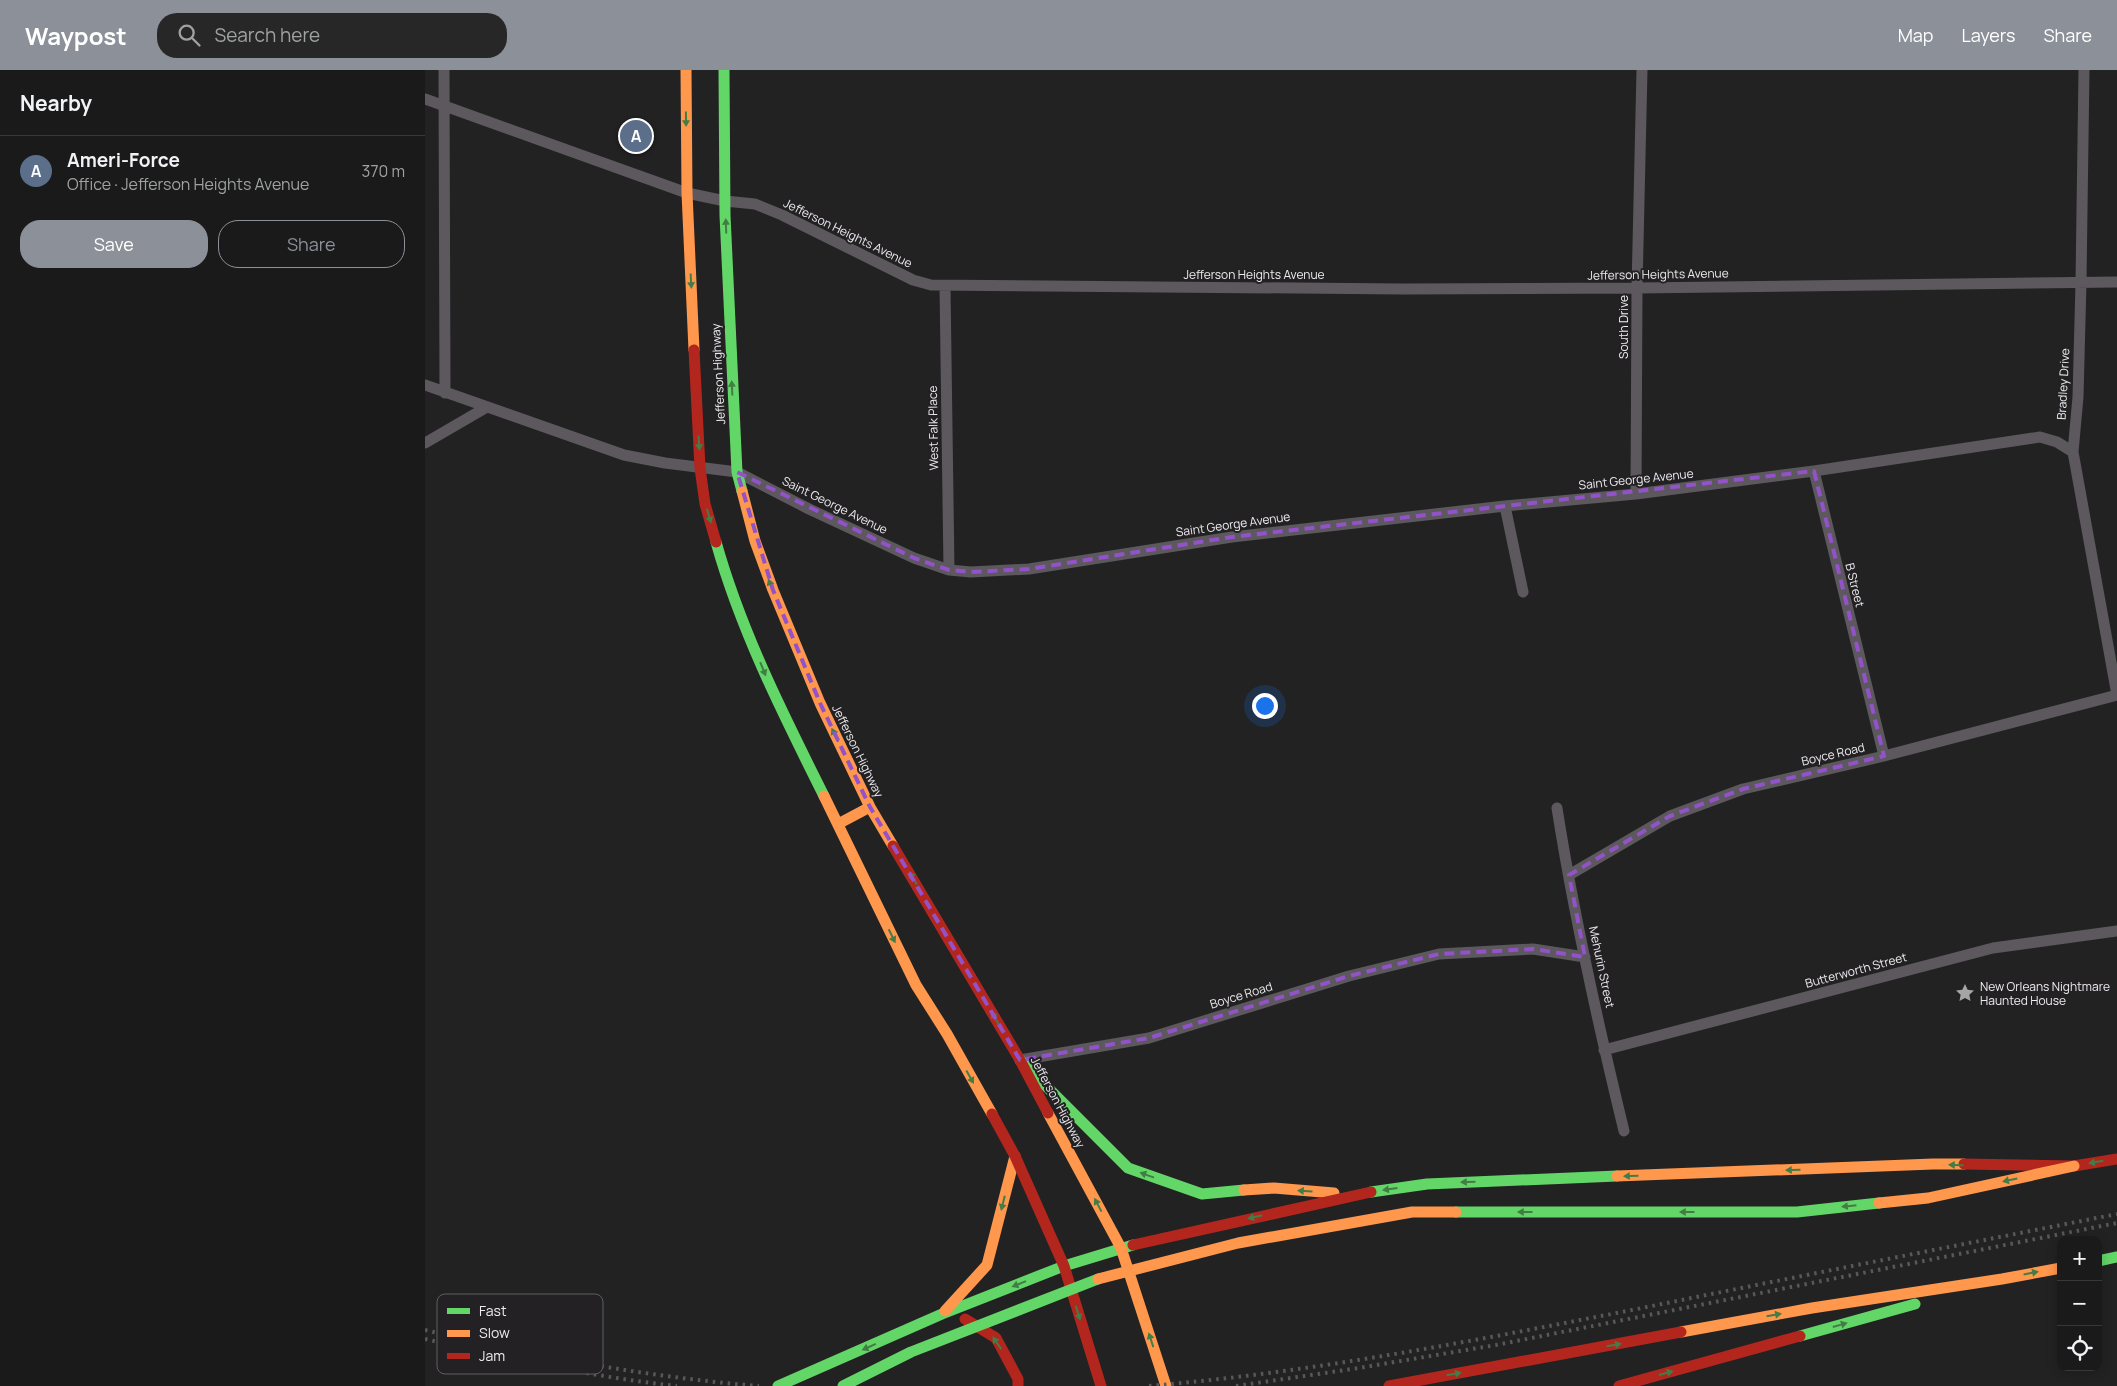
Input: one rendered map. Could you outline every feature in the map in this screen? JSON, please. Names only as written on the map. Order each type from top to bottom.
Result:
[{"type":"main road","name":"Jefferson Highway","points":[[686,70],[687,193],[700,468],[705,504],[722,563],[767,680],[916,985],[947,1034],[1015,1156],[1064,1266],[1101,1386]]},
{"type":"main road","name":"Jefferson Highway","points":[[724,70],[725,201],[737,472],[755,541],[773,590],[820,703],[870,807],[1020,1060],[1121,1248],[1166,1386]]},
{"type":"main road","points":[[838,824],[870,807]]},
{"type":"main road","points":[[1020,1060],[1128,1168],[1202,1194],[1274,1188],[1354,1194]]},
{"type":"main road","points":[[942,1314],[987,1265],[1015,1156]]},
{"type":"main road","points":[[843,1386],[911,1352],[1098,1279],[1238,1243],[1412,1212],[1797,1212],[1928,1198],[2074,1166],[2117,1159]]},
{"type":"main road","points":[[778,1386],[942,1314],[1064,1266],[1121,1248],[1354,1194],[1427,1184],[1933,1164],[2074,1166]]},
{"type":"main road","points":[[2102,1259],[2117,1257]]},
{"type":"main road","points":[[1389,1386],[1812,1308],[2057,1269]]},
{"type":"main road","points":[[1619,1386],[1769,1346],[2002,1279]]},
{"type":"main road","points":[[942,1314],[968,1320],[996,1338],[1018,1378],[1018,1386]]},
{"type":"street","points":[[444,70],[445,393]]},
{"type":"street","name":"South Drive","points":[[1636,494],[1637,288],[1642,70]]},
{"type":"street","name":"Bradley Drive","points":[[2084,70],[2078,397],[2073,452],[2117,695]]},
{"type":"street","name":"Jefferson Heights Avenue","points":[[425,99],[687,193],[725,201],[755,204],[913,280],[931,285],[1637,288],[2117,282]]},
{"type":"street","name":"West Falk Place","points":[[945,286],[949,570]]},
{"type":"street","name":"Saint George Avenue","points":[[425,385],[624,455],[665,463],[737,472],[809,509],[914,558],[949,570],[971,572],[1029,569],[1232,537],[1505,506],[1636,494],[1814,471],[2040,436],[2057,442],[2073,452]]},
{"type":"street","points":[[425,443],[487,407]]},
{"type":"street","name":"B Street","points":[[1814,471],[1885,756]]},
{"type":"street","points":[[1505,506],[1523,592]]},
{"type":"street","name":"Boyce Road","points":[[1569,875],[1670,816],[1743,789],[1885,756],[2117,695]]},
{"type":"street","name":"Mehurin Street","points":[[1557,808],[1604,1050],[1624,1131]]},
{"type":"street","name":"Butterworth Street","points":[[1604,1050],[1993,948],[2117,931]]},
{"type":"street","name":"Boyce Road","points":[[1020,1060],[1149,1038],[1349,976],[1439,954],[1533,949],[1585,957]]},
{"type":"highlighted area","points":[[1814,471],[1884,756],[1743,789],[1670,816],[1569,875],[1585,957],[1533,949],[1439,954],[1349,976],[1149,1038],[1020,1060],[870,807],[820,703],[773,590],[737,472],[914,558],[949,570],[971,572],[1029,569],[1232,537]]},
{"type":"railway","points":[[1149,1386],[1335,1364],[1458,1343],[2117,1214]]},
{"type":"railway","points":[[1236,1386],[1496,1345],[2117,1223]]},
{"type":"railway","points":[[425,1330],[437,1333]]},
{"type":"railway","points":[[425,1339],[437,1342]]},
{"type":"railway","points":[[603,1366],[675,1377],[759,1386]]},
{"type":"railway","points":[[595,1374],[677,1386]]},
{"type":"traffic: fast","points":[[724,70],[725,215],[737,472],[742,491]]},
{"type":"traffic: fast","points":[[716,542],[750,640],[778,703],[824,796]]},
{"type":"traffic: fast","points":[[1020,1060],[1128,1168],[1202,1194],[1244,1190]]},
{"type":"traffic: fast","points":[[1371,1192],[1427,1184],[1617,1176]]},
{"type":"traffic: fast","points":[[1456,1212],[1797,1212],[1879,1203]]},
{"type":"traffic: fast","points":[[778,1386],[942,1314],[1064,1266],[1133,1245]]},
{"type":"traffic: fast","points":[[2102,1260],[2117,1257]]},
{"type":"traffic: fast","points":[[843,1386],[911,1352],[1098,1279]]},
{"type":"traffic: fast","points":[[1800,1336],[1915,1304]]},
{"type":"traffic: slow","points":[[686,70],[687,193],[694,350]]},
{"type":"traffic: slow","points":[[742,491],[755,541],[773,590],[820,703],[870,807],[893,846]]},
{"type":"traffic: slow","points":[[824,796],[916,985],[947,1034],[992,1114]]},
{"type":"traffic: slow","points":[[838,824],[870,807]]},
{"type":"traffic: slow","points":[[1048,1113],[1121,1248],[1166,1386]]},
{"type":"traffic: slow","points":[[945,1311],[987,1265],[1015,1156]]},
{"type":"traffic: slow","points":[[1617,1176],[1964,1164]]},
{"type":"traffic: slow","points":[[1879,1203],[1928,1198],[2074,1166]]},
{"type":"traffic: slow","points":[[1244,1190],[1274,1188],[1334,1193]]},
{"type":"traffic: slow","points":[[1098,1279],[1238,1243],[1412,1212],[1456,1212]]},
{"type":"traffic: slow","points":[[1681,1332],[1812,1308],[2057,1269]]},
{"type":"traffic: jam","points":[[694,350],[700,468],[705,504],[716,542]]},
{"type":"traffic: jam","points":[[893,846],[1020,1060],[1048,1113]]},
{"type":"traffic: jam","points":[[992,1114],[1015,1156],[1064,1266],[1101,1386]]},
{"type":"traffic: jam","points":[[1964,1164],[2074,1166],[2117,1159]]},
{"type":"traffic: jam","points":[[1133,1245],[1371,1192]]},
{"type":"traffic: jam","points":[[965,1319],[996,1338],[1018,1379],[1018,1386]]},
{"type":"traffic: jam","points":[[1389,1386],[1681,1332]]},
{"type":"traffic: jam","points":[[1619,1386],[1800,1336]]},
{"type":"place","name":"Ameri-Force","points":[[636,136]]},
{"type":"place","name":"New Orleans Nightmare Haunted House","points":[[1965,993]]}]
